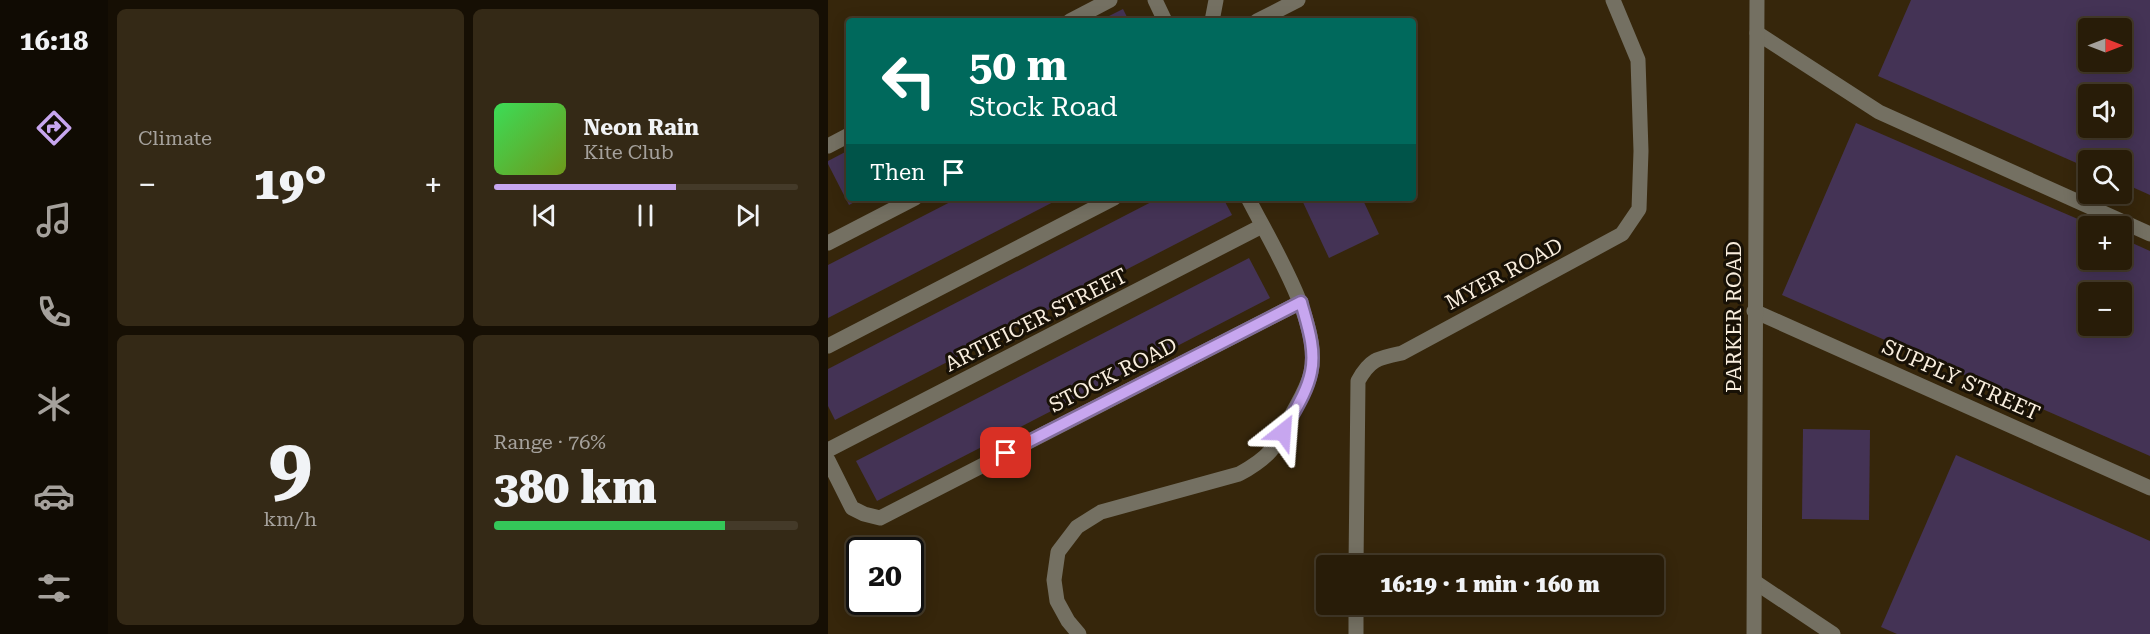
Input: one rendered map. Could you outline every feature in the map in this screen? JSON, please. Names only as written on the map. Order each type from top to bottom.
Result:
[{"type":"street","points":[[1076,18],[1110,0]]},
{"type":"street","points":[[1155,0],[1164,18]]},
{"type":"street","points":[[1213,18],[1216,0]]},
{"type":"street","points":[[1263,18],[1298,0]]},
{"type":"street","name":"MYER ROAD","points":[[1356,555],[1358,381],[1365,367],[1378,358],[1402,353],[1622,234],[1639,209],[1641,151],[1638,60],[1613,0]]},
{"type":"street","name":"PARKER ROAD","points":[[1754,634],[1757,0]]},
{"type":"street","points":[[1757,33],[1879,112],[2150,234]]},
{"type":"street","points":[[828,146],[846,137]]},
{"type":"street","points":[[828,243],[909,201]]},
{"type":"street","points":[[828,346],[1108,201]]},
{"type":"street","points":[[1079,634],[1068,621],[1057,601],[1054,580],[1058,552],[1077,527],[1101,512],[1239,474],[1274,449],[1301,397],[1311,371],[1311,339],[1301,302],[1250,201]]},
{"type":"street","name":"ARTIFICER STREET","points":[[828,450],[1262,226]]},
{"type":"street","name":"STOCK ROAD","points":[[828,460],[852,508],[880,518],[1301,302]]},
{"type":"street","name":"SUPPLY STREET","points":[[1755,311],[2150,488]]},
{"type":"street","points":[[1755,582],[1833,634]]},
{"type":"street","points":[[1356,615],[1356,634]]},
{"type":"building","points":[[1911,0],[2150,0],[2150,195],[2132,187],[2132,150],[2078,150],[2078,164],[1878,76]]},
{"type":"building","points":[[1123,9],[1128,18],[1105,18]]},
{"type":"building","points":[[1856,123],[2078,219],[2078,270],[2132,270],[2132,243],[2150,251],[2150,456],[1782,295]]},
{"type":"building","points":[[846,152],[846,199],[828,164],[828,161]]},
{"type":"building","points":[[952,201],[1055,201],[828,318],[828,265]]},
{"type":"building","points":[[1153,201],[1225,201],[1232,215],[835,420],[828,406],[828,369]]},
{"type":"building","points":[[1302,201],[1363,201],[1379,234],[1329,258]]},
{"type":"building","points":[[1249,258],[1270,298],[877,501],[856,461]]},
{"type":"building","points":[[1803,429],[1870,430],[1869,520],[1802,519]]},
{"type":"building","points":[[1956,455],[2150,541],[2150,634],[1897,634],[1881,627]]},
{"type":"route","points":[[1006,453],[1301,302],[1311,339],[1311,371],[1283,432]]}]
